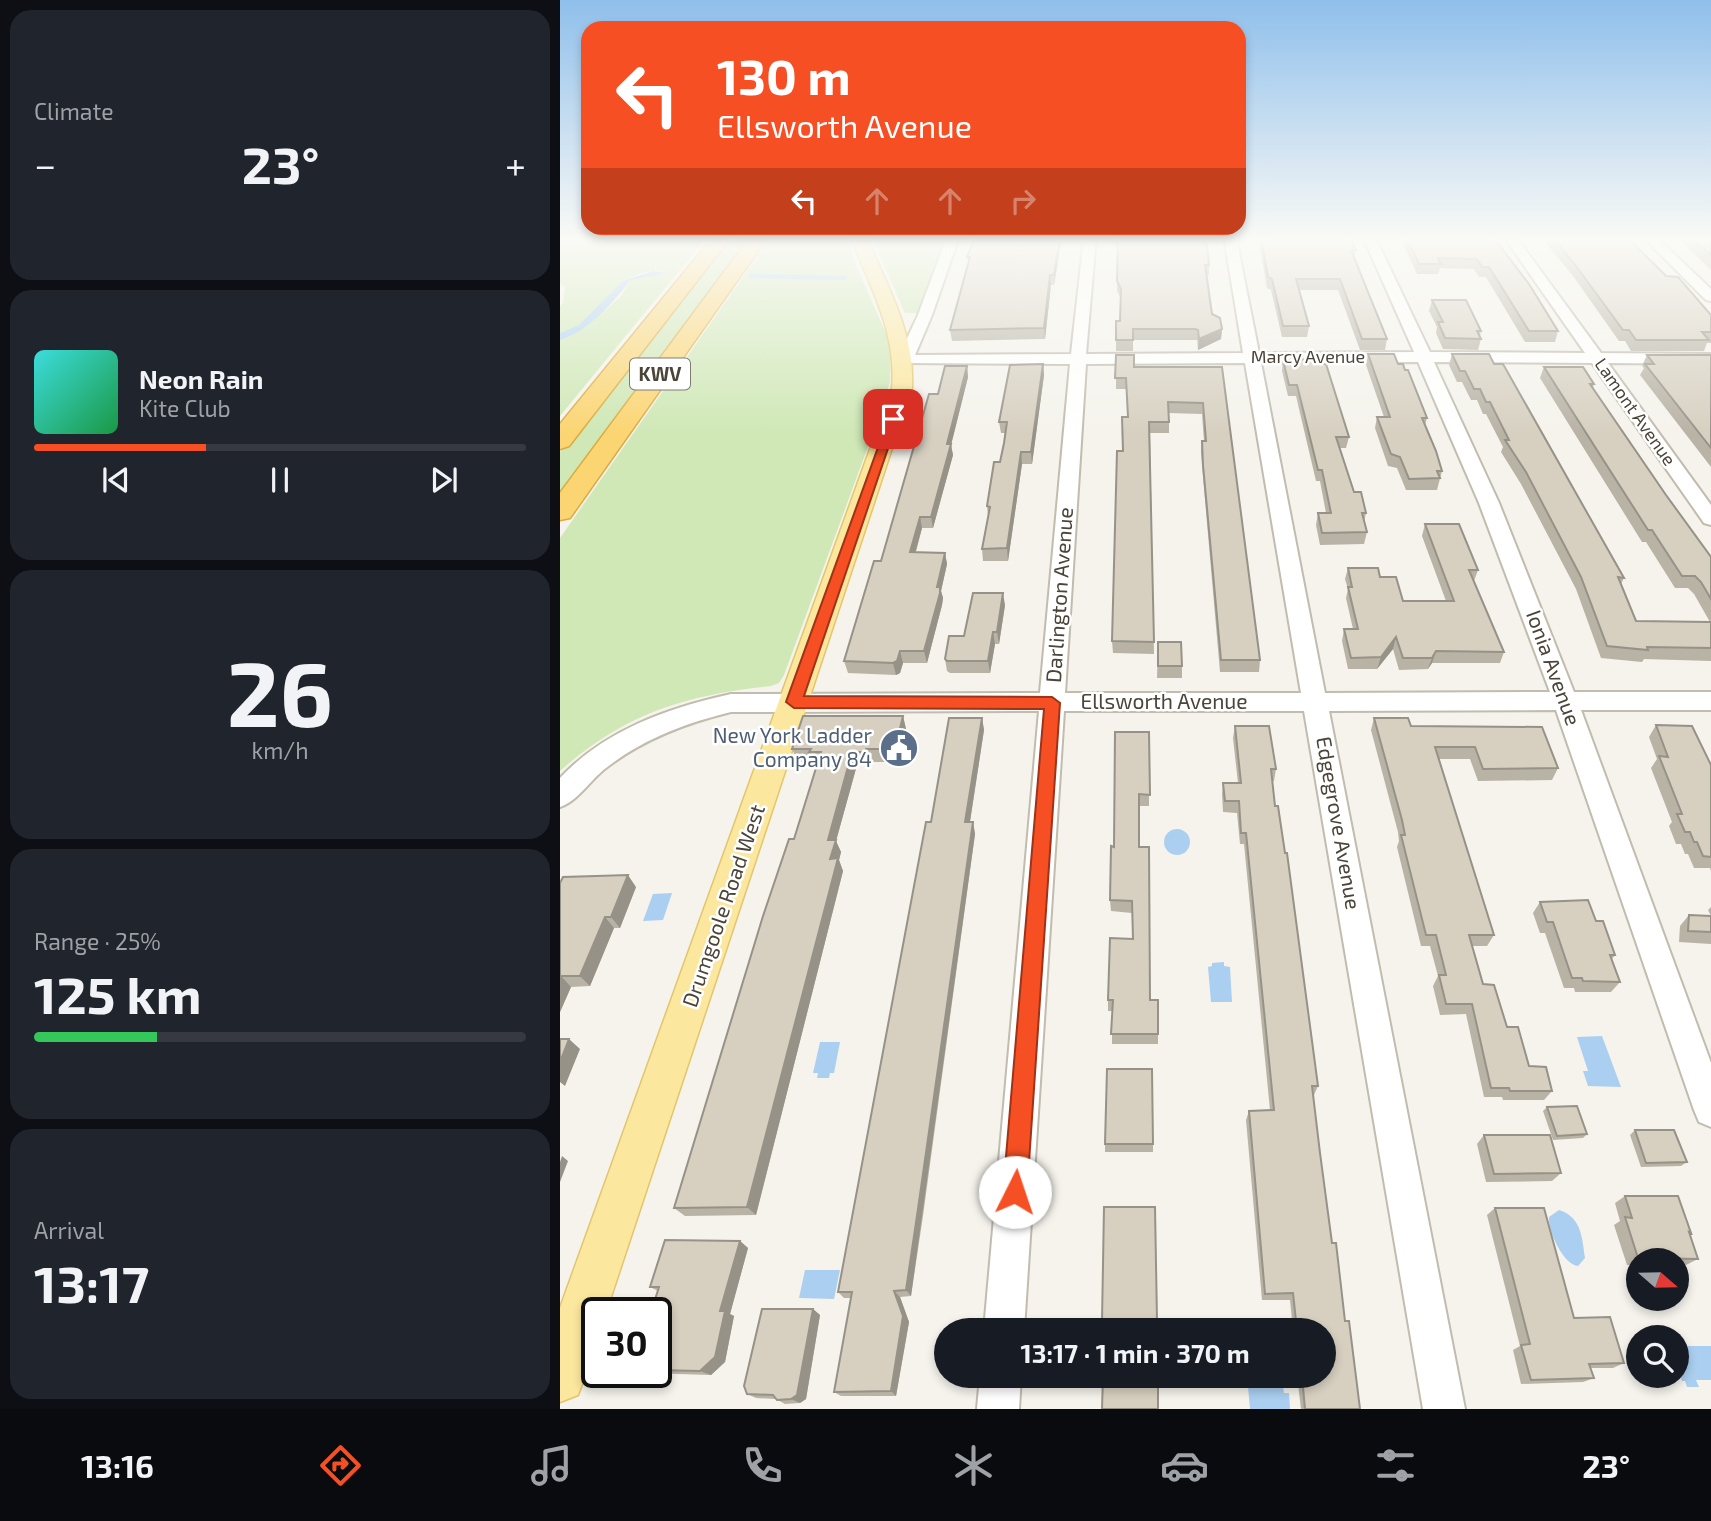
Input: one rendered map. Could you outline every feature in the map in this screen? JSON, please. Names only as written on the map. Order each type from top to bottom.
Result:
[{"type":"highway","name":"KWV","points":[[560,441],[670,303]]},
{"type":"highway","name":"KWV","points":[[560,512],[711,303]]},
{"type":"main road","name":"Drumgoole Road West","points":[[560,1377],[898,403],[905,360],[900,335],[887,303]]},
{"type":"street","points":[[905,360],[929,303]]},
{"type":"street","name":"Darlington Avenue","points":[[1005,1318],[1084,303]]},
{"type":"street","name":"Edgegrove Avenue","points":[[1242,303],[1444,1409]]},
{"type":"street","name":"Ionia Avenue","points":[[1398,303],[1477,474],[1565,700],[1711,1110]]},
{"type":"street","name":"Lamont Avenue","points":[[1557,303],[1711,519]]},
{"type":"street","name":"Marcy Avenue","points":[[905,360],[1422,356],[1711,359]]},
{"type":"street","name":"Ellsworth Avenue","points":[[560,796],[587,769],[615,748],[669,720],[731,703],[1711,701]]},
{"type":"street","points":[[998,1409],[1000,1388]]},
{"type":"green space","points":[[563,303],[603,303],[573,330],[560,333],[560,306]]},
{"type":"green space","points":[[613,303],[653,303],[560,416],[560,340],[587,326]]},
{"type":"green space","points":[[677,303],[700,303],[560,492],[560,452]]},
{"type":"green space","points":[[725,303],[873,303],[891,351],[890,382],[779,683],[711,695],[658,710],[608,735],[560,771],[560,538]]},
{"type":"green space","points":[[901,303],[921,303],[917,313],[905,313]]},
{"type":"water","points":[[601,303],[612,303],[582,330],[560,340],[560,333],[579,325]]},
{"type":"water","points":[[1177,829],[1186,833],[1190,842],[1186,851],[1177,855],[1168,851],[1164,842],[1168,833]]},
{"type":"water","points":[[672,893],[663,920],[643,921],[653,894]]},
{"type":"water","points":[[1224,962],[1224,966],[1230,967],[1232,1002],[1211,1002],[1208,967],[1212,966],[1212,963]]},
{"type":"water","points":[[1602,1036],[1621,1087],[1588,1086],[1583,1071],[1588,1071],[1577,1037]]},
{"type":"water","points":[[820,1042],[840,1042],[834,1073],[830,1073],[829,1078],[817,1078],[818,1073],[813,1073]]},
{"type":"water","points":[[1559,1210],[1567,1213],[1580,1230],[1585,1258],[1578,1266],[1572,1264],[1562,1253],[1551,1230],[1549,1217]]},
{"type":"water","points":[[805,1270],[840,1270],[834,1299],[799,1298]]},
{"type":"water","points":[[1689,1346],[1711,1346],[1711,1380],[1696,1380],[1699,1387],[1689,1387]]},
{"type":"water","points":[[1248,1388],[1283,1388],[1284,1393],[1289,1393],[1290,1409],[1250,1409]]},
{"type":"building","points":[[957,303],[1047,303],[1044,328],[950,330]]},
{"type":"building","points":[[1121,303],[1210,303],[1212,314],[1220,318],[1222,329],[1199,339],[1198,330],[1195,329],[1133,329],[1133,340],[1116,340],[1116,321],[1120,321]]},
{"type":"building","points":[[1278,303],[1303,303],[1309,326],[1283,326]]},
{"type":"building","points":[[1349,303],[1372,303],[1387,339],[1362,339]]},
{"type":"building","points":[[1433,303],[1467,303],[1481,331],[1477,331],[1481,339],[1445,338],[1438,322],[1443,322]]},
{"type":"building","points":[[1511,303],[1541,303],[1558,331],[1529,331]]},
{"type":"building","points":[[1603,303],[1700,303],[1711,315],[1711,332],[1702,332],[1709,340],[1636,340],[1629,330],[1623,330]]},
{"type":"building","points":[[1368,354],[1394,354],[1398,364],[1403,364],[1405,370],[1408,370],[1427,418],[1422,418],[1442,471],[1437,471],[1440,478],[1409,479],[1400,457],[1391,454],[1377,417],[1390,417]]},
{"type":"building","points":[[1452,354],[1489,354],[1494,364],[1503,364],[1624,578],[1618,577],[1636,621],[1711,622],[1711,648],[1647,647],[1648,650],[1607,646],[1581,577],[1526,472],[1505,440],[1509,440],[1490,402],[1486,402],[1480,389],[1474,389],[1465,371],[1460,371]]},
{"type":"building","points":[[1116,355],[1134,355],[1134,367],[1222,367],[1260,660],[1221,660],[1203,465],[1202,441],[1206,441],[1203,403],[1168,402],[1169,422],[1149,422],[1154,642],[1112,641],[1117,451],[1123,451],[1122,417],[1128,417],[1126,378],[1115,378]]},
{"type":"building","points":[[1647,355],[1711,355],[1711,448],[1645,364],[1654,364]]},
{"type":"building","points":[[1316,359],[1318,364],[1326,364],[1349,437],[1336,437],[1354,492],[1361,492],[1366,513],[1362,513],[1367,532],[1322,533],[1318,513],[1331,513],[1322,470],[1318,470],[1297,385],[1289,385],[1283,360]]},
{"type":"building","points":[[1043,364],[1031,452],[1021,452],[1007,548],[982,549],[990,507],[987,506],[994,462],[1000,462],[1004,443],[1007,422],[999,422],[1010,365]]},
{"type":"building","points":[[945,366],[967,366],[947,444],[951,444],[931,517],[920,517],[910,552],[945,553],[937,587],[940,587],[940,593],[924,651],[900,651],[897,661],[893,663],[844,661],[874,561],[881,561],[929,394],[938,394]]},
{"type":"building","points":[[1544,367],[1583,367],[1594,384],[1590,384],[1711,557],[1711,599],[1695,576],[1682,576],[1652,530],[1648,530]]},
{"type":"building","points":[[1425,524],[1459,524],[1478,570],[1469,570],[1504,652],[1436,651],[1432,658],[1403,658],[1396,637],[1381,657],[1351,658],[1344,629],[1358,629],[1348,587],[1352,587],[1348,568],[1378,568],[1380,577],[1396,577],[1403,601],[1454,601]]},
{"type":"building","points":[[973,593],[1003,593],[997,632],[993,632],[988,661],[947,661],[945,659],[949,636],[964,636]]},
{"type":"building","points":[[1158,642],[1181,642],[1182,666],[1158,666]]},
{"type":"building","points":[[803,716],[903,716],[895,749],[852,752],[828,840],[836,840],[830,859],[838,858],[747,1207],[674,1208],[763,916],[789,839],[794,839],[821,752],[792,749]]},
{"type":"building","points":[[949,718],[982,718],[965,822],[973,822],[906,1290],[894,1291],[903,1316],[891,1391],[834,1392],[852,1292],[838,1292],[926,822],[931,822]]},
{"type":"building","points":[[1374,718],[1408,718],[1411,726],[1542,727],[1558,768],[1483,769],[1475,747],[1435,747],[1494,935],[1469,935],[1483,984],[1494,985],[1507,1027],[1518,1027],[1529,1066],[1546,1067],[1552,1091],[1491,1088],[1472,1004],[1446,1004],[1439,975],[1446,975],[1436,935],[1426,935],[1401,835],[1405,835],[1402,820]]},
{"type":"building","points":[[1656,725],[1692,726],[1711,765],[1711,857],[1703,856],[1690,832],[1685,832],[1677,814],[1682,814],[1659,756],[1668,757]]},
{"type":"building","points":[[1235,726],[1269,726],[1276,769],[1271,769],[1275,806],[1278,806],[1287,853],[1318,1086],[1312,1086],[1320,1153],[1332,1243],[1336,1243],[1345,1321],[1349,1321],[1360,1409],[1305,1409],[1303,1388],[1336,1388],[1336,1318],[1296,1318],[1293,1293],[1265,1294],[1249,1111],[1274,1110],[1246,833],[1241,833],[1239,801],[1225,801],[1223,783],[1241,783]]},
{"type":"building","points":[[1115,732],[1149,732],[1150,795],[1139,794],[1139,847],[1149,847],[1150,1000],[1158,1000],[1158,1034],[1111,1034],[1113,1000],[1108,1000],[1110,938],[1133,939],[1132,901],[1110,900],[1111,846],[1114,847]]},
{"type":"building","points":[[628,875],[611,917],[605,917],[580,976],[560,978],[560,883],[563,877]]},
{"type":"building","points":[[1588,900],[1596,921],[1603,921],[1615,955],[1610,955],[1620,982],[1572,978],[1553,922],[1547,922],[1540,902]]},
{"type":"building","points":[[1689,915],[1711,916],[1711,932],[1688,931]]},
{"type":"building","points":[[560,1039],[569,1039],[560,1062]]},
{"type":"building","points":[[1107,1069],[1152,1069],[1153,1144],[1105,1144]]},
{"type":"building","points":[[1577,1106],[1587,1134],[1557,1136],[1547,1107]]},
{"type":"building","points":[[1635,1130],[1674,1130],[1687,1162],[1646,1163]]},
{"type":"building","points":[[1484,1135],[1550,1135],[1561,1173],[1494,1174]]},
{"type":"building","points":[[1625,1196],[1678,1196],[1698,1259],[1689,1259],[1689,1248],[1635,1248],[1625,1217],[1632,1218]]},
{"type":"building","points":[[1104,1207],[1155,1207],[1157,1318],[1102,1318]]},
{"type":"building","points":[[1495,1208],[1544,1208],[1574,1318],[1610,1317],[1624,1363],[1589,1364],[1594,1378],[1531,1380],[1521,1345],[1530,1344]]},
{"type":"building","points":[[665,1240],[740,1241],[720,1311],[725,1311],[715,1357],[700,1371],[672,1370],[672,1297],[656,1297],[659,1287],[650,1287]]},
{"type":"building","points":[[762,1309],[813,1309],[797,1395],[791,1399],[777,1400],[773,1395],[747,1394],[744,1386]]},
{"type":"building","points":[[1103,1388],[1158,1388],[1158,1409],[1102,1409]]},
{"type":"place","name":"New York Ladder Company 84","points":[[899,748]]},
{"type":"route","points":[[893,419],[794,702],[1052,703],[1015,1192]]}]
